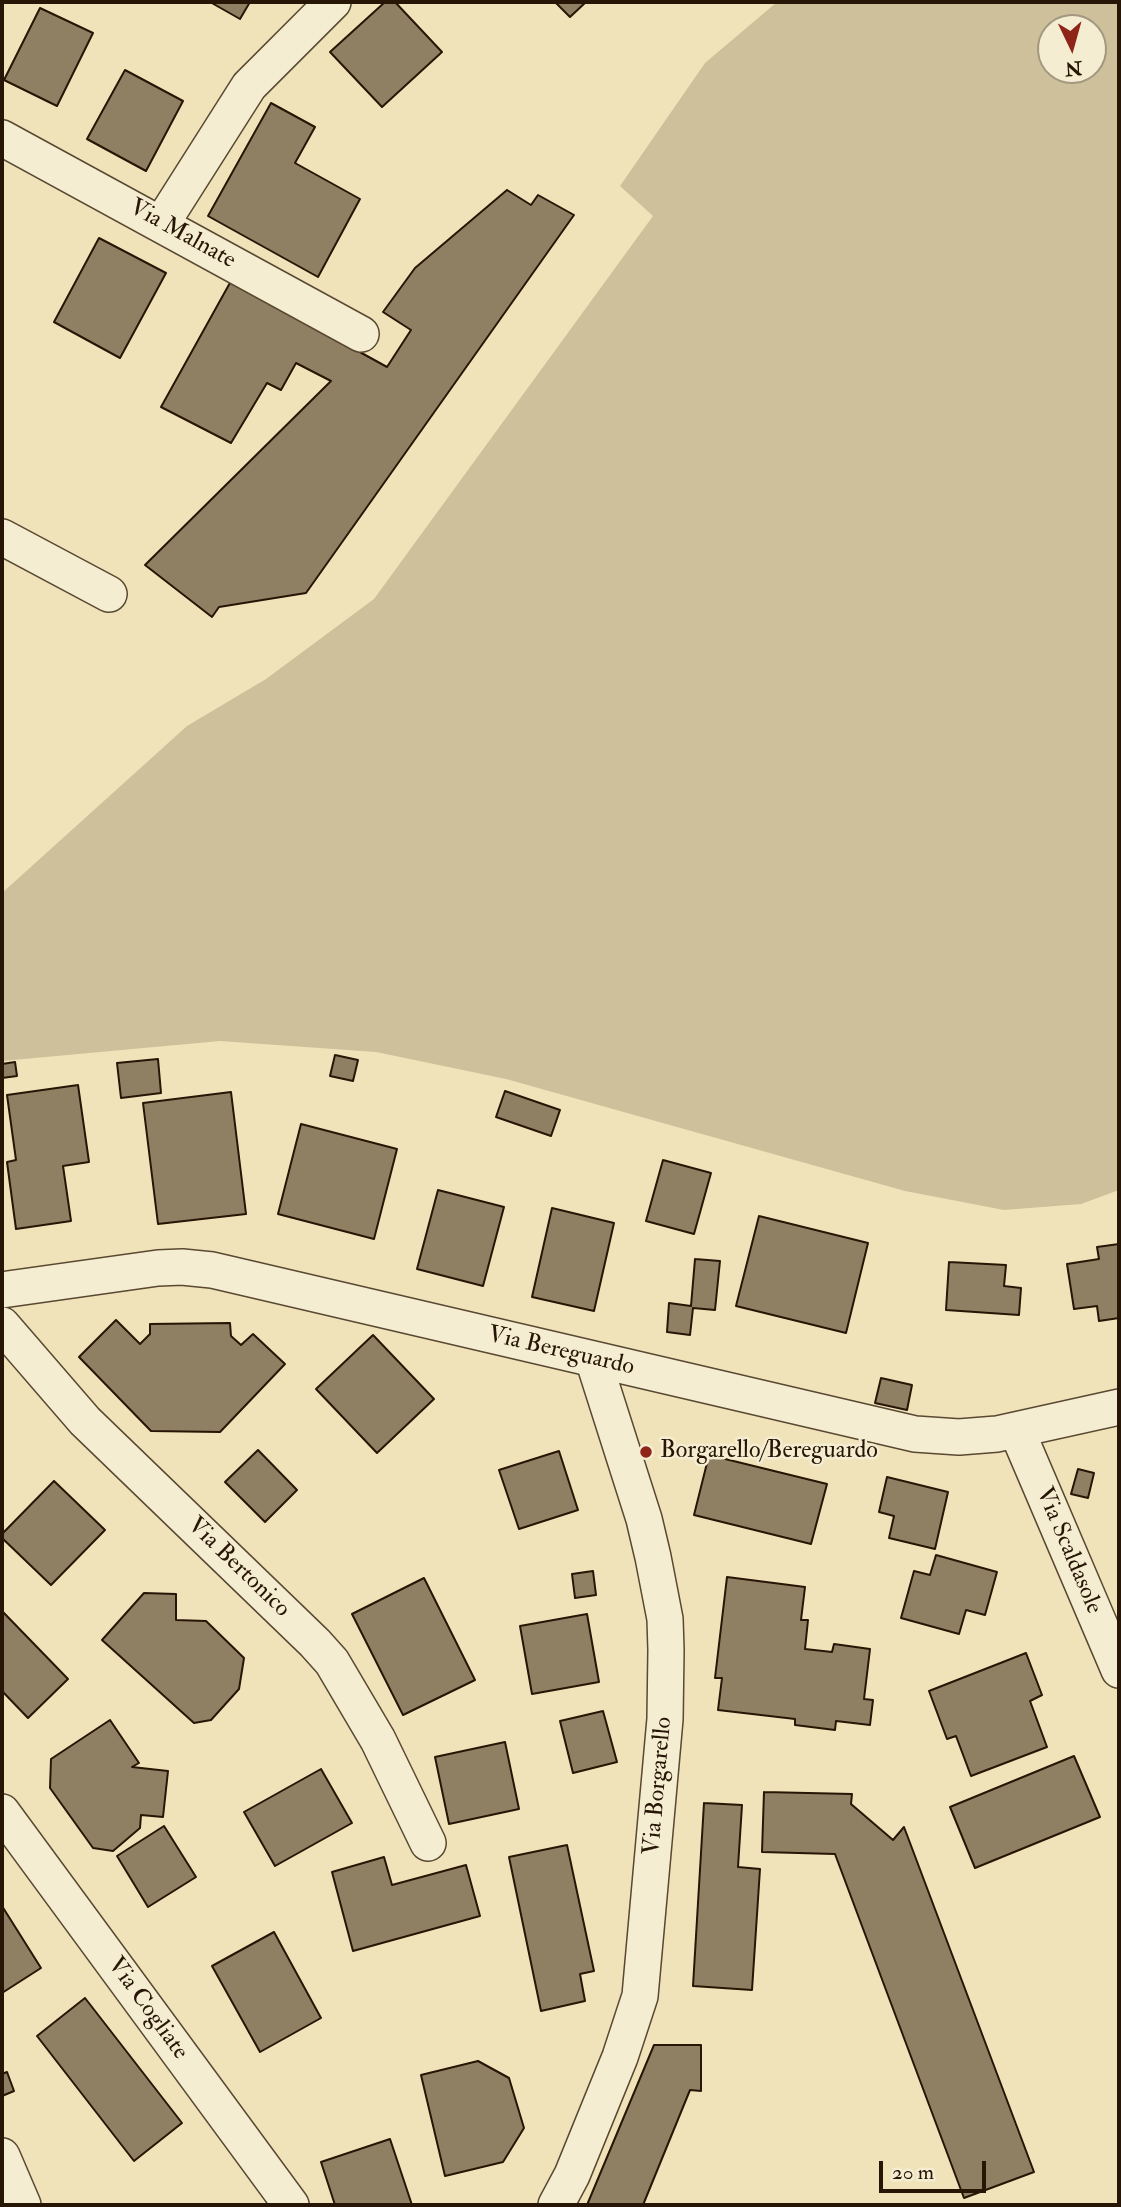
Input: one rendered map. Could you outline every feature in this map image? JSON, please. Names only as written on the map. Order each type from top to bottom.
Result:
[{"type":"street","points":[[162,223],[249,86],[332,2]]},
{"type":"street","name":"Via Malnate","points":[[2,138],[361,334]]},
{"type":"street","points":[[2,537],[108,594]]},
{"type":"street","name":"Via Bereguardo","points":[[2,1290],[158,1268],[196,1268],[229,1273],[915,1434],[968,1436],[1017,1432],[1119,1407]]},
{"type":"street","name":"Via Bertonico","points":[[2,1325],[85,1421],[332,1662],[378,1740],[428,1843]]},
{"type":"street","name":"Via Borgarello","points":[[556,2205],[572,2175],[620,2057],[640,1996],[665,1719],[665,1619],[653,1556],[644,1519],[593,1359]]},
{"type":"street","name":"Via Scaldasole","points":[[1017,1432],[1119,1670]]},
{"type":"street","name":"Via Cogliate","points":[[2,1812],[292,2205]]},
{"type":"street","points":[[2,2156],[23,2205]]},
{"type":"shaded area","points":[[777,2],[1119,2],[1119,1190],[1081,1204],[1004,1210],[905,1191],[506,1079],[376,1052],[220,1041],[2,1061],[2,893],[187,726],[266,679],[374,599],[653,216],[620,186],[705,63]]},
{"type":"building","points":[[210,2],[250,2],[240,19]]},
{"type":"building","points":[[385,2],[395,2],[442,52],[382,107],[330,52]]},
{"type":"building","points":[[555,2],[586,2],[570,17]]},
{"type":"building","points":[[40,8],[93,33],[57,106],[4,80]]},
{"type":"building","points":[[125,70],[183,101],[146,171],[87,139]]},
{"type":"building","points":[[271,103],[315,127],[295,163],[360,199],[318,277],[208,216]]},
{"type":"building","points":[[507,190],[531,205],[538,195],[574,215],[306,593],[219,607],[212,617],[145,565],[331,381],[296,363],[281,390],[267,383],[231,443],[161,407],[231,281],[387,367],[411,330],[383,312],[415,268]]},
{"type":"building","points":[[99,238],[166,273],[120,358],[54,322]]},
{"type":"building","points":[[335,1055],[358,1060],[353,1081],[330,1076]]},
{"type":"building","points":[[158,1059],[161,1093],[121,1098],[117,1063]]},
{"type":"building","points":[[15,1062],[17,1076],[2,1078],[2,1064]]},
{"type":"building","points":[[78,1085],[89,1162],[63,1166],[71,1221],[16,1229],[7,1162],[16,1160],[7,1095]]},
{"type":"building","points":[[505,1091],[560,1110],[551,1136],[496,1117]]},
{"type":"building","points":[[231,1092],[246,1214],[158,1224],[143,1103]]},
{"type":"building","points":[[301,1124],[397,1149],[374,1239],[278,1214]]},
{"type":"building","points":[[663,1160],[711,1173],[694,1234],[646,1221]]},
{"type":"building","points":[[438,1190],[504,1207],[483,1286],[417,1269]]},
{"type":"building","points":[[552,1208],[614,1223],[594,1311],[532,1297]]},
{"type":"building","points":[[759,1216],[868,1243],[846,1333],[736,1306]]},
{"type":"building","points":[[1119,1244],[1119,1318],[1099,1321],[1097,1306],[1074,1309],[1067,1264],[1099,1259],[1097,1247]]},
{"type":"building","points":[[695,1259],[720,1261],[715,1310],[693,1308],[690,1335],[667,1332],[669,1303],[691,1306]]},
{"type":"building","points":[[949,1262],[1006,1265],[1004,1286],[1021,1288],[1019,1315],[946,1310]]},
{"type":"building","points":[[116,1320],[140,1344],[150,1334],[150,1324],[230,1323],[231,1336],[241,1345],[253,1334],[285,1364],[220,1432],[151,1431],[79,1357]]},
{"type":"building","points":[[373,1335],[434,1399],[377,1453],[316,1389]]},
{"type":"building","points":[[881,1378],[912,1385],[907,1410],[875,1403]]},
{"type":"building","points":[[258,1450],[297,1490],[265,1522],[225,1482]]},
{"type":"building","points":[[559,1451],[578,1510],[519,1529],[499,1470]]},
{"type":"building","points":[[709,1455],[827,1484],[811,1544],[694,1515]]},
{"type":"building","points":[[1078,1469],[1094,1473],[1088,1498],[1071,1494]]},
{"type":"building","points":[[887,1477],[948,1492],[935,1549],[889,1538],[894,1516],[879,1512]]},
{"type":"building","points":[[54,1481],[105,1530],[51,1585],[2,1538],[2,1534]]},
{"type":"building","points":[[936,1555],[997,1572],[985,1615],[966,1610],[959,1634],[901,1618],[914,1571],[930,1575]]},
{"type":"building","points":[[593,1571],[596,1595],[575,1598],[572,1574]]},
{"type":"building","points":[[727,1577],[805,1587],[801,1620],[808,1620],[805,1649],[832,1652],[834,1644],[870,1649],[864,1699],[873,1700],[870,1725],[836,1721],[835,1730],[795,1725],[795,1719],[718,1710],[722,1678],[715,1678]]},
{"type":"building","points":[[424,1578],[475,1680],[403,1715],[352,1614]]},
{"type":"building","points":[[144,1593],[176,1594],[176,1620],[206,1621],[244,1658],[239,1689],[211,1720],[194,1723],[102,1640]]},
{"type":"building","points":[[2,1611],[68,1679],[28,1718],[2,1691]]},
{"type":"building","points":[[587,1614],[599,1682],[532,1694],[520,1626]]},
{"type":"building","points":[[1026,1653],[1042,1695],[1030,1701],[1047,1747],[971,1776],[956,1736],[947,1739],[929,1691]]},
{"type":"building","points":[[603,1711],[617,1762],[573,1773],[560,1721]]},
{"type":"building","points":[[110,1720],[139,1763],[132,1767],[168,1771],[163,1817],[141,1815],[140,1828],[113,1851],[93,1848],[50,1788],[51,1759]]},
{"type":"building","points":[[505,1742],[519,1809],[449,1824],[435,1757]]},
{"type":"building","points":[[1074,1756],[1100,1817],[975,1868],[950,1807]]},
{"type":"building","points":[[321,1769],[352,1823],[275,1866],[244,1812]]},
{"type":"building","points":[[764,1792],[852,1794],[851,1804],[893,1840],[904,1827],[1034,2172],[964,2198],[835,1854],[762,1852]]},
{"type":"building","points":[[704,1803],[742,1805],[738,1867],[760,1869],[752,1990],[693,1986]]},
{"type":"building","points":[[164,1826],[196,1877],[148,1907],[117,1856]]},
{"type":"building","points":[[567,1845],[594,1971],[580,1974],[585,2001],[541,2011],[509,1857]]},
{"type":"building","points":[[384,1857],[392,1885],[466,1865],[480,1916],[353,1951],[332,1872]]},
{"type":"building","points":[[2,1906],[41,1968],[2,1993]]},
{"type":"building","points":[[274,1932],[321,2018],[260,2052],[212,1966]]},
{"type":"building","points":[[85,1998],[182,2123],[134,2161],[37,2036]]},
{"type":"building","points":[[654,2045],[701,2045],[701,2091],[690,2090],[643,2205],[587,2205]]},
{"type":"building","points":[[478,2061],[509,2078],[524,2128],[503,2162],[445,2176],[421,2075]]},
{"type":"building","points":[[7,2072],[14,2091],[2,2096],[2,2074]]},
{"type":"building","points":[[390,2139],[412,2205],[335,2205],[321,2162]]},
{"type":"place","name":"Borgarello/Bereguardo","points":[[646,1452]]}]
